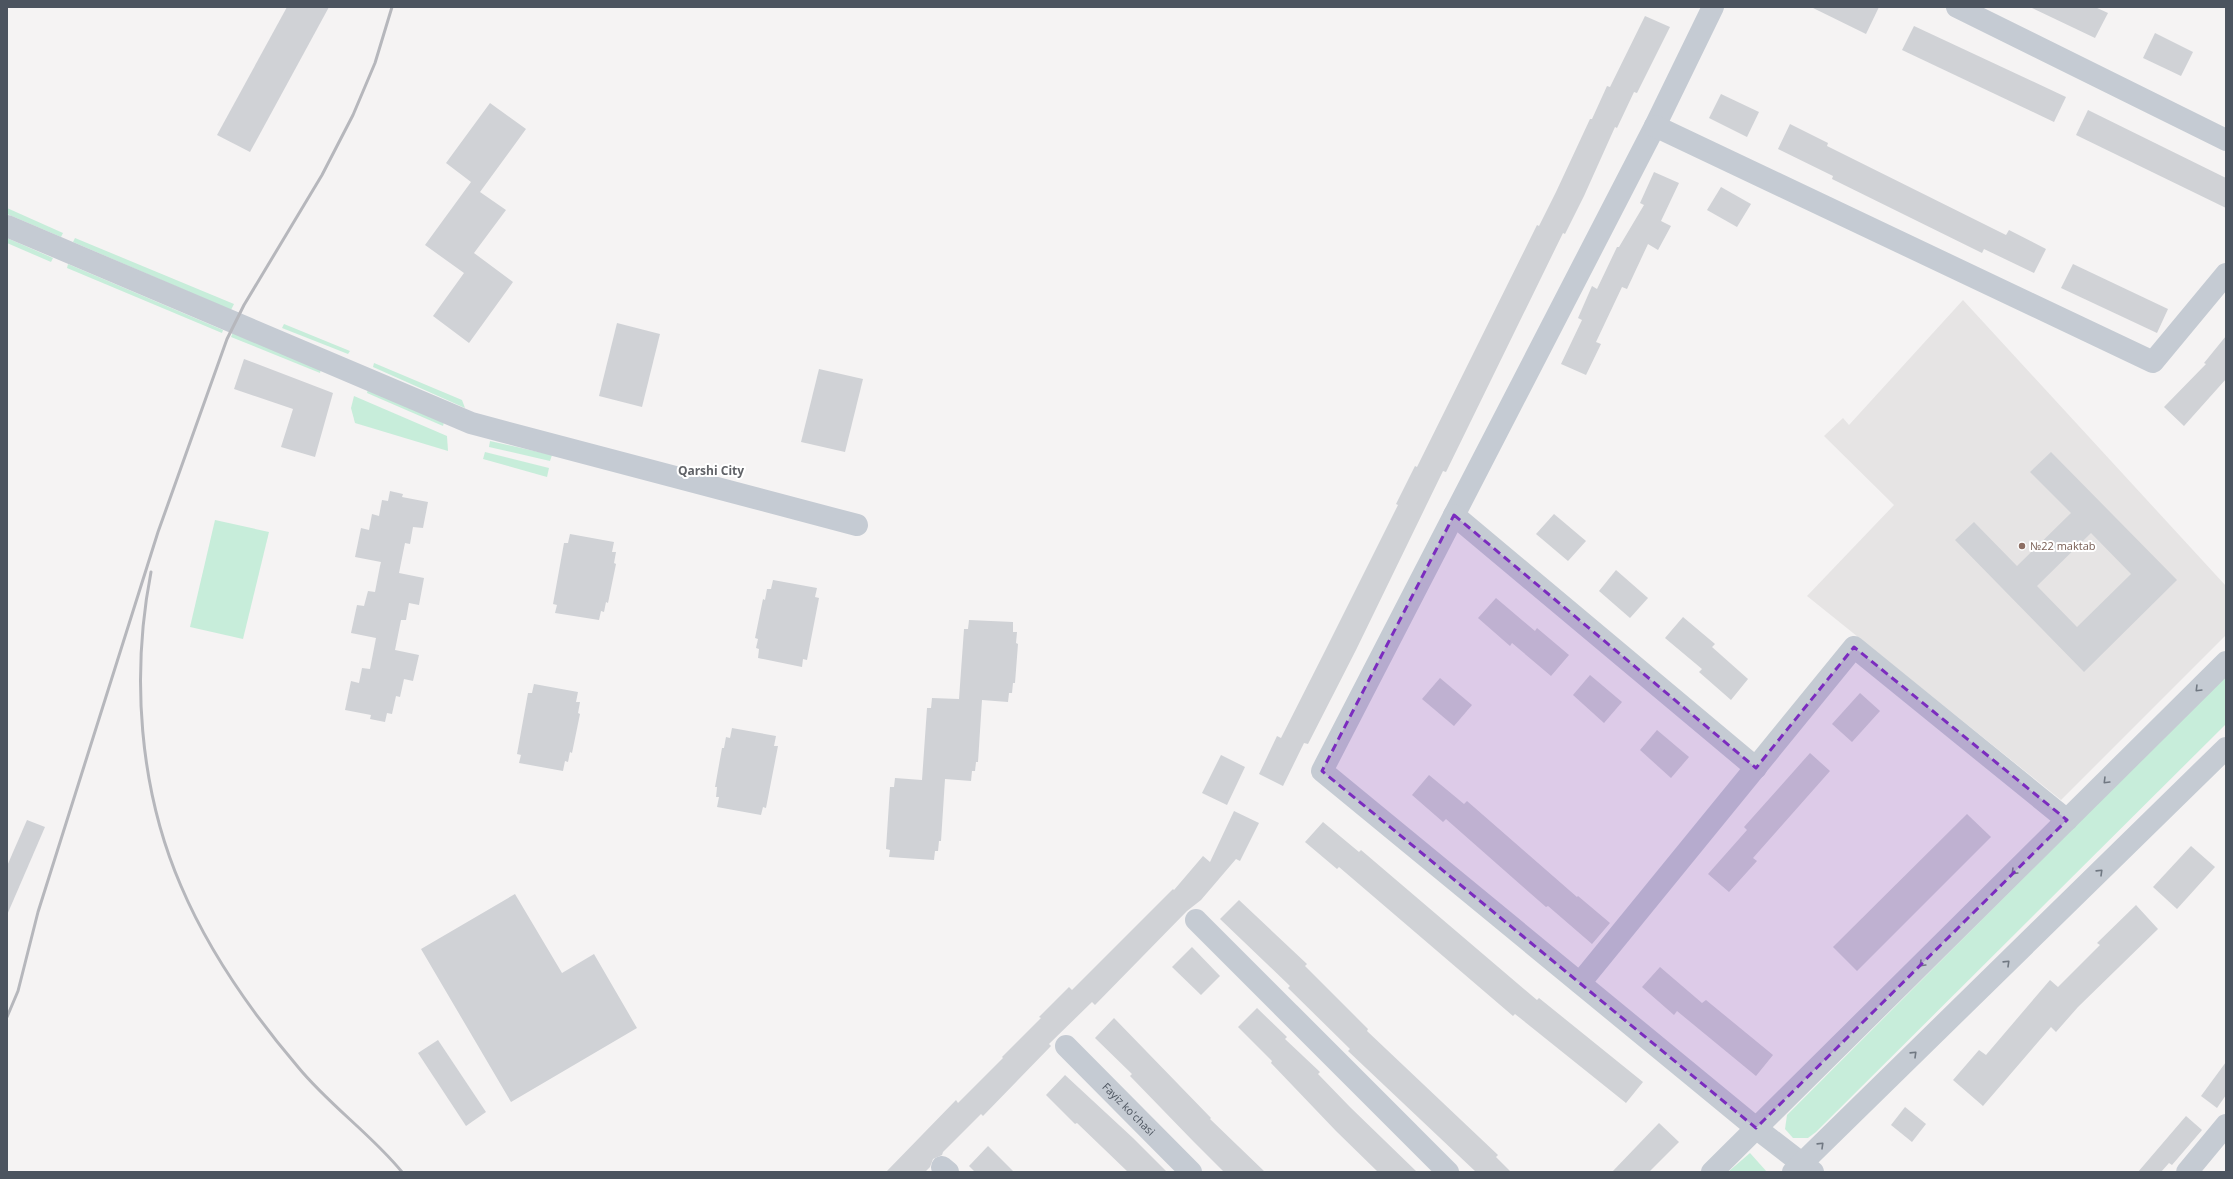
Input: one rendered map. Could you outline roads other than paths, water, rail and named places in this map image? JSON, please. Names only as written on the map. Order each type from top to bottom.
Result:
[{"type":"street","points":[[1713,7],[1655,126],[1322,771],[1756,1128],[1803,1169],[2226,748]]},
{"type":"street","points":[[1957,7],[2226,140]]},
{"type":"street","points":[[1655,126],[2153,362],[2226,274]]},
{"type":"street","points":[[7,226],[471,423],[857,525]]},
{"type":"street","points":[[1454,515],[1756,768]]},
{"type":"street","points":[[1580,984],[1854,647],[2066,820]]},
{"type":"street","points":[[1712,1172],[2226,662]]},
{"type":"street","points":[[1196,920],[1448,1172]]},
{"type":"street","name":"Fayiz ko'chasi","points":[[1066,1046],[1191,1172]]},
{"type":"street","points":[[2187,1172],[2226,1125]]},
{"type":"railway","points":[[7,1017],[18,991],[38,912],[158,532],[227,339],[244,305],[322,175],[353,115],[375,63],[392,7]]},
{"type":"railway","points":[[151,572],[141,651],[143,731],[148,771],[156,810],[167,849],[181,886],[192,911],[218,958],[264,1025],[310,1081],[377,1145],[402,1172]]},
{"type":"place","name":"№22 maktab","points":[[2022,546]]},
{"type":"district","name":"Qarshi City","points":[[711,471]]}]
